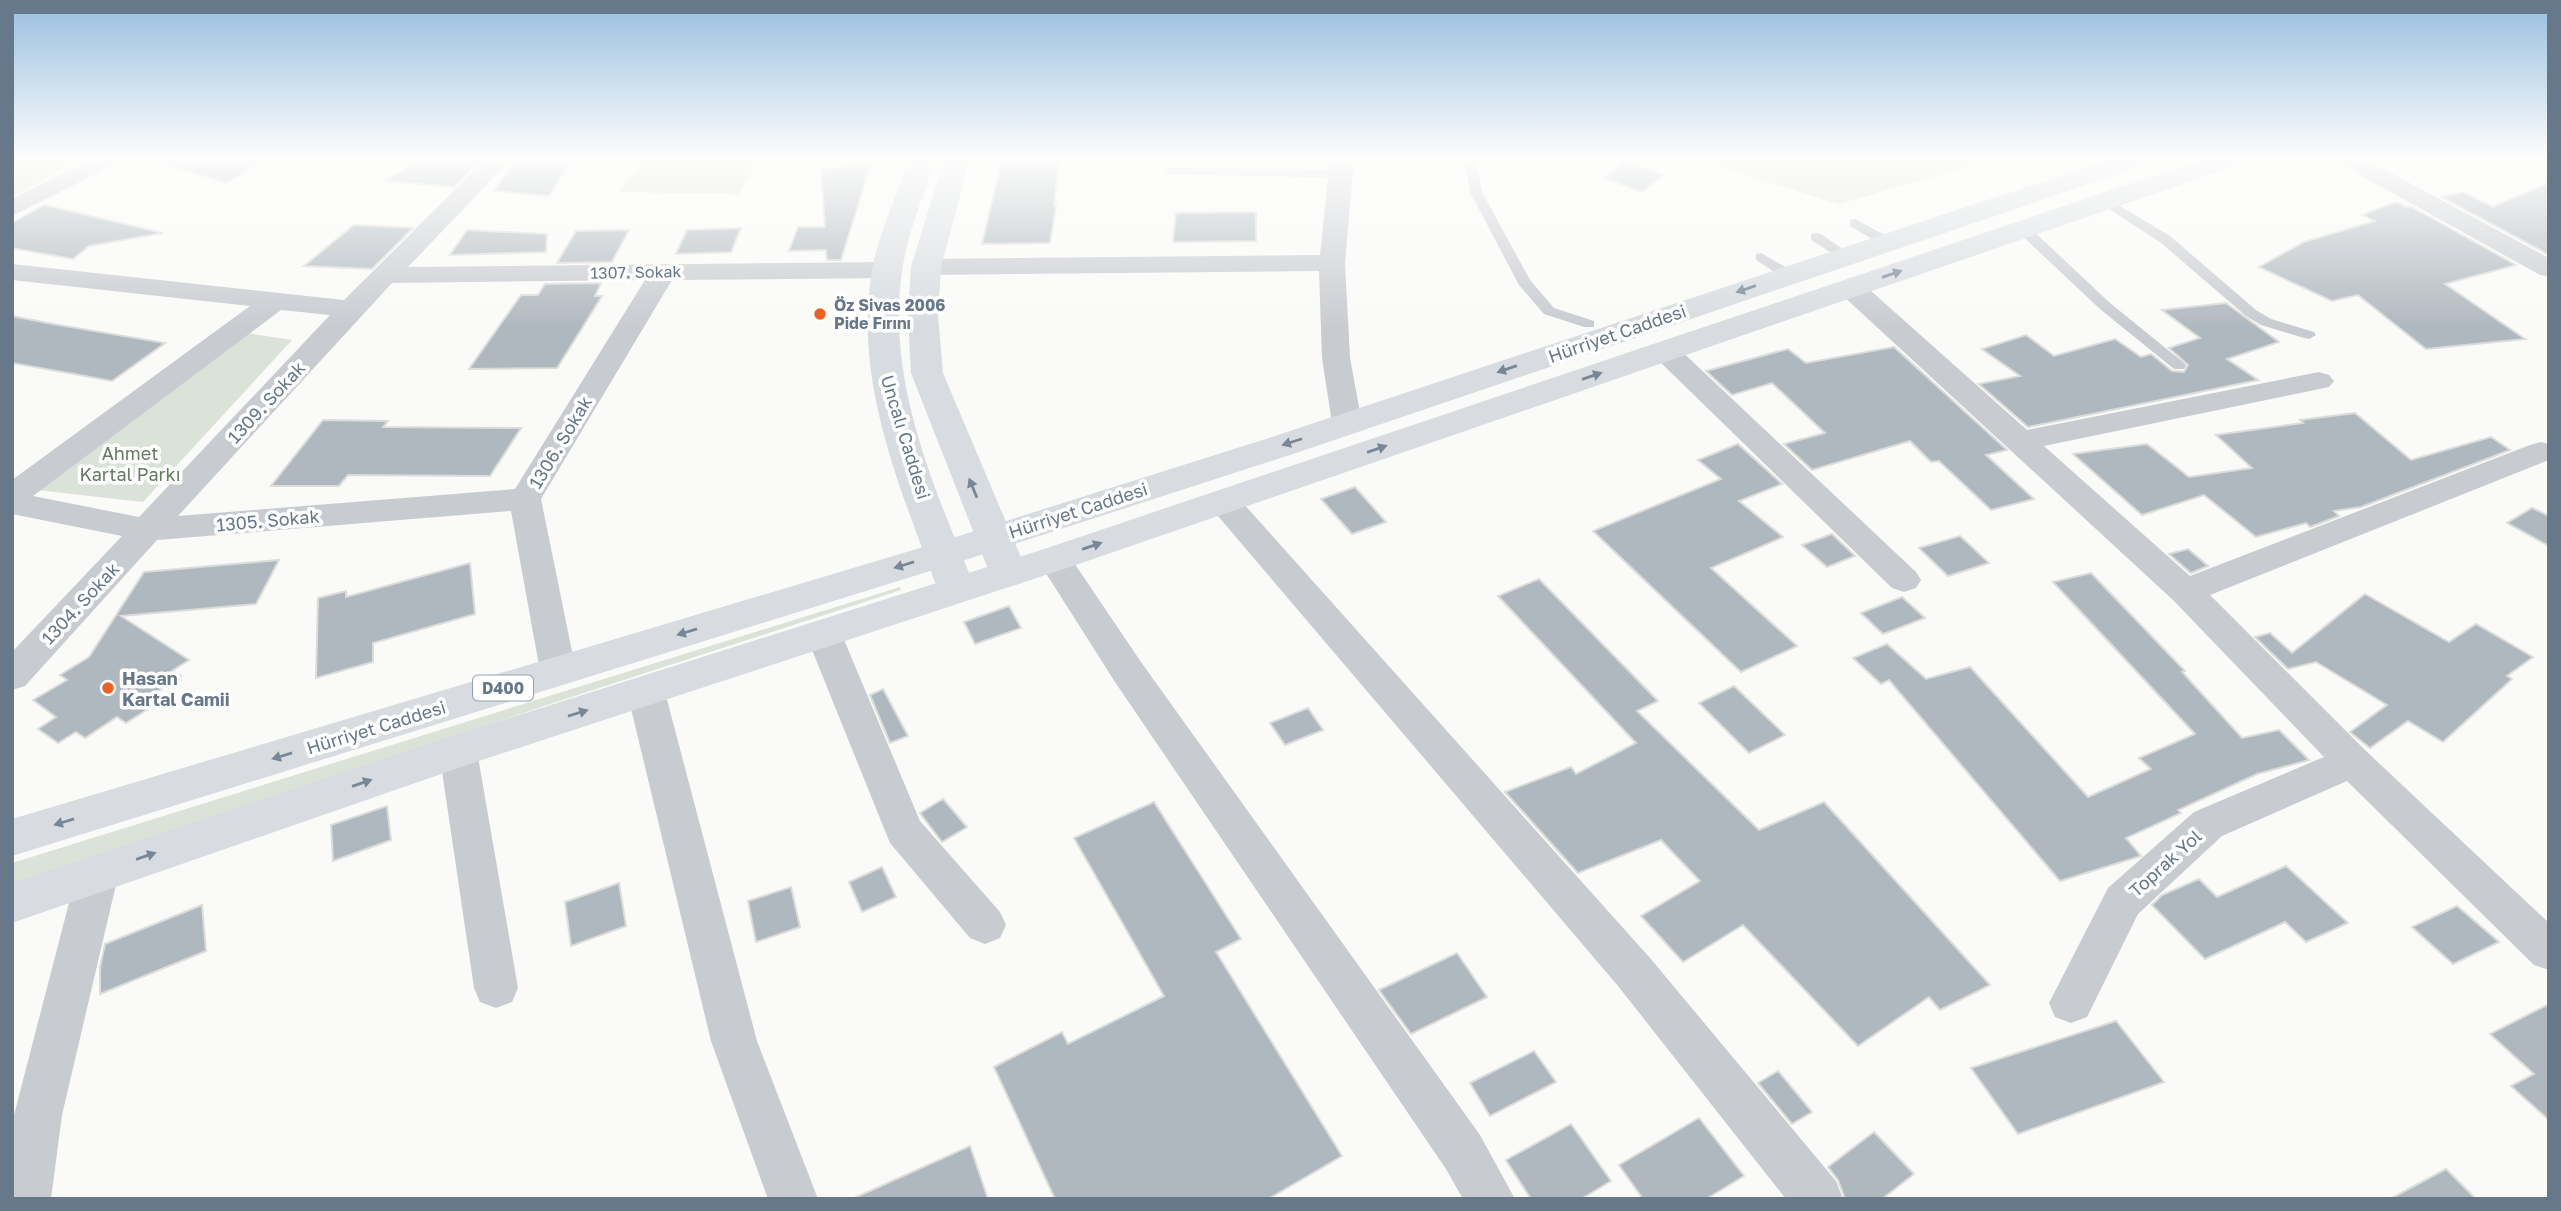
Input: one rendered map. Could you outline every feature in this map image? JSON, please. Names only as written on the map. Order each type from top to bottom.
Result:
[{"type":"main road","name":"Uncalı Caddesi","points":[[904,216],[887,270],[881,321],[885,373],[909,457],[950,572]]},
{"type":"main road","points":[[941,216],[926,267],[923,316],[927,373],[1009,574]]},
{"type":"main road","name":"Hürriyet Caddesi","points":[[12,838],[558,671],[950,572],[1009,574],[1665,351],[1849,272],[1887,242],[1966,216]]},
{"type":"main road","points":[[1849,272],[2023,229],[2062,216]]},
{"type":"main road","name":"Hürriyet Caddesi","points":[[12,903],[458,751],[824,635],[950,572],[993,538],[1789,275],[1849,272]]},
{"type":"street","name":"1309. Sokak","points":[[148,530],[351,309],[443,216]]},
{"type":"street","points":[[1337,216],[1332,263],[1336,358],[1347,423]]},
{"type":"street","points":[[2451,216],[2549,269]]},
{"type":"street","points":[[926,267],[1332,263]]},
{"type":"street","name":"1307. Sokak","points":[[384,275],[887,270]]},
{"type":"street","points":[[12,272],[351,309]]},
{"type":"street","name":"1306. Sokak","points":[[558,671],[525,499],[664,272]]},
{"type":"street","points":[[1849,272],[2022,441],[2185,591],[2351,762],[2549,951]]},
{"type":"street","points":[[12,496],[276,300]]},
{"type":"street","points":[[1665,351],[1904,580]]},
{"type":"street","points":[[2022,441],[2319,381]]},
{"type":"street","points":[[2185,591],[2541,452]]},
{"type":"street","name":"1305. Sokak","points":[[12,503],[148,530],[525,499]]},
{"type":"street","points":[[1223,500],[1634,972],[1818,1199]]},
{"type":"street","name":"1304. Sokak","points":[[12,676],[148,530]]},
{"type":"street","points":[[1054,559],[1128,673],[1463,1152],[1490,1199]]},
{"type":"street","points":[[824,635],[904,831],[985,925]]},
{"type":"street","points":[[646,692],[734,1041],[793,1199]]},
{"type":"street","points":[[458,751],[496,988]]},
{"type":"street","name":"Toprak Yol","points":[[2071,1003],[2123,901],[2208,824],[2351,762]]},
{"type":"street","points":[[26,1199],[38,1115],[98,872]]},
{"type":"lane","points":[[1489,216],[1524,282],[1549,311],[1566,319],[1589,324]]},
{"type":"lane","points":[[2128,216],[2165,239],[2250,313],[2309,335]]},
{"type":"lane","points":[[1855,223],[1887,242]]},
{"type":"lane","points":[[2023,229],[2105,306],[2179,366]]},
{"type":"lane","points":[[1816,237],[1849,272]]},
{"type":"lane","points":[[1761,257],[1789,275]]},
{"type":"green space","name":"Ahmet Kartal Parkı","points":[[240,332],[292,340],[143,502],[37,490]]},
{"type":"green space","points":[[900,587],[901,590],[553,703],[12,886],[12,863]]},
{"type":"building","points":[[25,216],[89,216],[163,233],[89,246],[73,259],[12,248],[12,223]]},
{"type":"building","points":[[824,216],[855,216],[841,260],[827,260],[826,250],[789,251],[798,227],[825,227]]},
{"type":"building","points":[[989,216],[1054,216],[1050,243],[982,244]]},
{"type":"building","points":[[1176,216],[1256,216],[1256,241],[1173,242]]},
{"type":"building","points":[[2363,216],[2427,216],[2516,265],[2445,284],[2525,339],[2426,349],[2358,295],[2332,301],[2259,267],[2304,242],[2375,221]]},
{"type":"building","points":[[2476,216],[2549,216],[2549,255]]},
{"type":"building","points":[[354,225],[413,228],[372,269],[304,266]]},
{"type":"building","points":[[741,228],[731,252],[676,254],[687,230]]},
{"type":"building","points":[[467,230],[547,234],[546,252],[450,255]]},
{"type":"building","points":[[629,230],[612,262],[557,263],[576,231]]},
{"type":"building","points":[[601,283],[595,296],[602,296],[557,368],[469,369],[521,295],[538,295],[545,284]]},
{"type":"building","points":[[2226,303],[2279,342],[2227,359],[2258,380],[2028,427],[1979,384],[2020,376],[1982,349],[2026,335],[2054,356],[2115,339],[2141,357],[2151,354],[2172,371],[2184,372],[2188,365],[2169,348],[2200,338],[2162,310]]},
{"type":"building","points":[[12,316],[165,343],[112,381],[12,363]]},
{"type":"building","points":[[1894,347],[2007,450],[1986,455],[2034,499],[1991,510],[1939,461],[1931,462],[1910,441],[1812,470],[1784,444],[1825,433],[1772,383],[1732,395],[1706,371],[1788,349],[1806,363]]},
{"type":"building","points":[[2355,413],[2411,460],[2491,437],[2510,450],[2361,507],[2334,511],[2339,516],[2310,527],[2306,523],[2256,537],[2204,495],[2142,515],[2073,454],[2147,444],[2189,477],[2252,468],[2216,435]]},
{"type":"building","points":[[323,420],[388,421],[383,427],[521,428],[490,476],[348,475],[339,486],[271,486]]},
{"type":"building","points":[[1738,444],[1782,484],[1739,501],[1783,537],[1711,568],[1797,646],[1741,672],[1593,531],[1721,479],[1698,460]]},
{"type":"building","points":[[1355,487],[1386,522],[1352,534],[1321,499]]},
{"type":"building","points":[[2532,508],[2549,516],[2549,546],[2507,523]]},
{"type":"building","points":[[1832,534],[1855,556],[1827,567],[1802,545]]},
{"type":"building","points":[[1960,536],[1989,563],[1948,576],[1919,548]]},
{"type":"building","points":[[2188,549],[2208,566],[2191,573],[2169,554]]},
{"type":"building","points":[[279,560],[256,604],[121,616],[189,660],[172,671],[181,676],[151,696],[159,702],[126,723],[117,717],[85,738],[76,732],[58,743],[38,729],[56,717],[33,700],[67,680],[60,675],[89,657],[144,572]]},
{"type":"building","points":[[470,563],[475,614],[373,643],[373,662],[316,678],[318,598],[346,591],[346,597]]},
{"type":"building","points":[[2091,573],[2185,671],[2182,672],[2242,738],[2279,730],[2309,760],[2257,774],[2178,810],[2181,813],[2126,838],[2141,856],[2060,881],[1889,680],[1881,684],[1853,658],[1887,644],[1926,679],[1970,667],[2088,797],[2151,769],[2139,758],[2195,734],[2053,582]]},
{"type":"building","points":[[1539,579],[1658,701],[1637,711],[1759,830],[1824,802],[1990,985],[1940,1010],[1929,997],[1858,1046],[1743,925],[1683,962],[1641,916],[1700,881],[1661,840],[1578,873],[1505,792],[1571,767],[1576,774],[1636,743],[1498,596]]},
{"type":"building","points":[[2365,594],[2449,642],[2476,624],[2533,657],[2507,676],[2512,679],[2443,742],[2408,721],[2370,748],[2350,732],[2387,705],[2316,662],[2288,669],[2255,637],[2270,633],[2292,653]]},
{"type":"building","points":[[1902,597],[1925,618],[1883,634],[1861,613]]},
{"type":"building","points":[[1009,606],[1021,628],[975,644],[964,622]]},
{"type":"building","points":[[1734,686],[1785,735],[1749,753],[1699,703]]},
{"type":"building","points":[[883,689],[908,736],[890,743],[870,695]]},
{"type":"building","points":[[1308,708],[1323,730],[1285,745],[1270,723]]},
{"type":"building","points":[[943,799],[967,827],[942,842],[920,813]]},
{"type":"building","points":[[1154,802],[1241,939],[1216,952],[1342,1156],[1268,1199],[1055,1199],[994,1067],[1062,1032],[1068,1044],[1164,996],[1074,838]]},
{"type":"building","points":[[387,806],[391,840],[333,861],[331,825]]},
{"type":"building","points":[[2286,866],[2348,923],[2306,942],[2285,922],[2205,959],[2152,905],[2162,895],[2199,879],[2217,897]]},
{"type":"building","points":[[882,867],[896,897],[862,912],[849,882]]},
{"type":"building","points":[[619,883],[626,926],[571,946],[565,902]]},
{"type":"building","points":[[791,887],[800,927],[756,942],[748,901]]},
{"type":"building","points":[[202,905],[206,951],[100,994],[100,967],[105,944]]},
{"type":"building","points":[[2457,906],[2499,942],[2453,964],[2412,927]]},
{"type":"building","points":[[1457,953],[1487,997],[1411,1034],[1379,990]]},
{"type":"building","points":[[2549,1004],[2549,1120],[2511,1086],[2534,1074],[2490,1034]]},
{"type":"building","points":[[2116,1021],[2164,1082],[2018,1134],[1971,1068]]},
{"type":"building","points":[[1534,1051],[1556,1082],[1490,1116],[1470,1083]]},
{"type":"building","points":[[1778,1071],[1812,1112],[1792,1124],[1758,1083]]},
{"type":"building","points":[[1699,1118],[1744,1176],[1706,1199],[1643,1199],[1619,1165]]},
{"type":"building","points":[[1571,1124],[1611,1181],[1581,1199],[1531,1199],[1506,1160]]},
{"type":"building","points":[[1874,1132],[1914,1174],[1882,1199],[1845,1199],[1838,1180],[1828,1167]]},
{"type":"building","points":[[970,1146],[988,1199],[852,1199]]},
{"type":"building","points":[[2446,1169],[2476,1199],[2390,1199]]},
{"type":"place","name":"Öz Sivas 2006 Pide Fırını","points":[[820,314]]},
{"type":"place","name":"Hasan Kartal Camii","points":[[108,688]]}]
